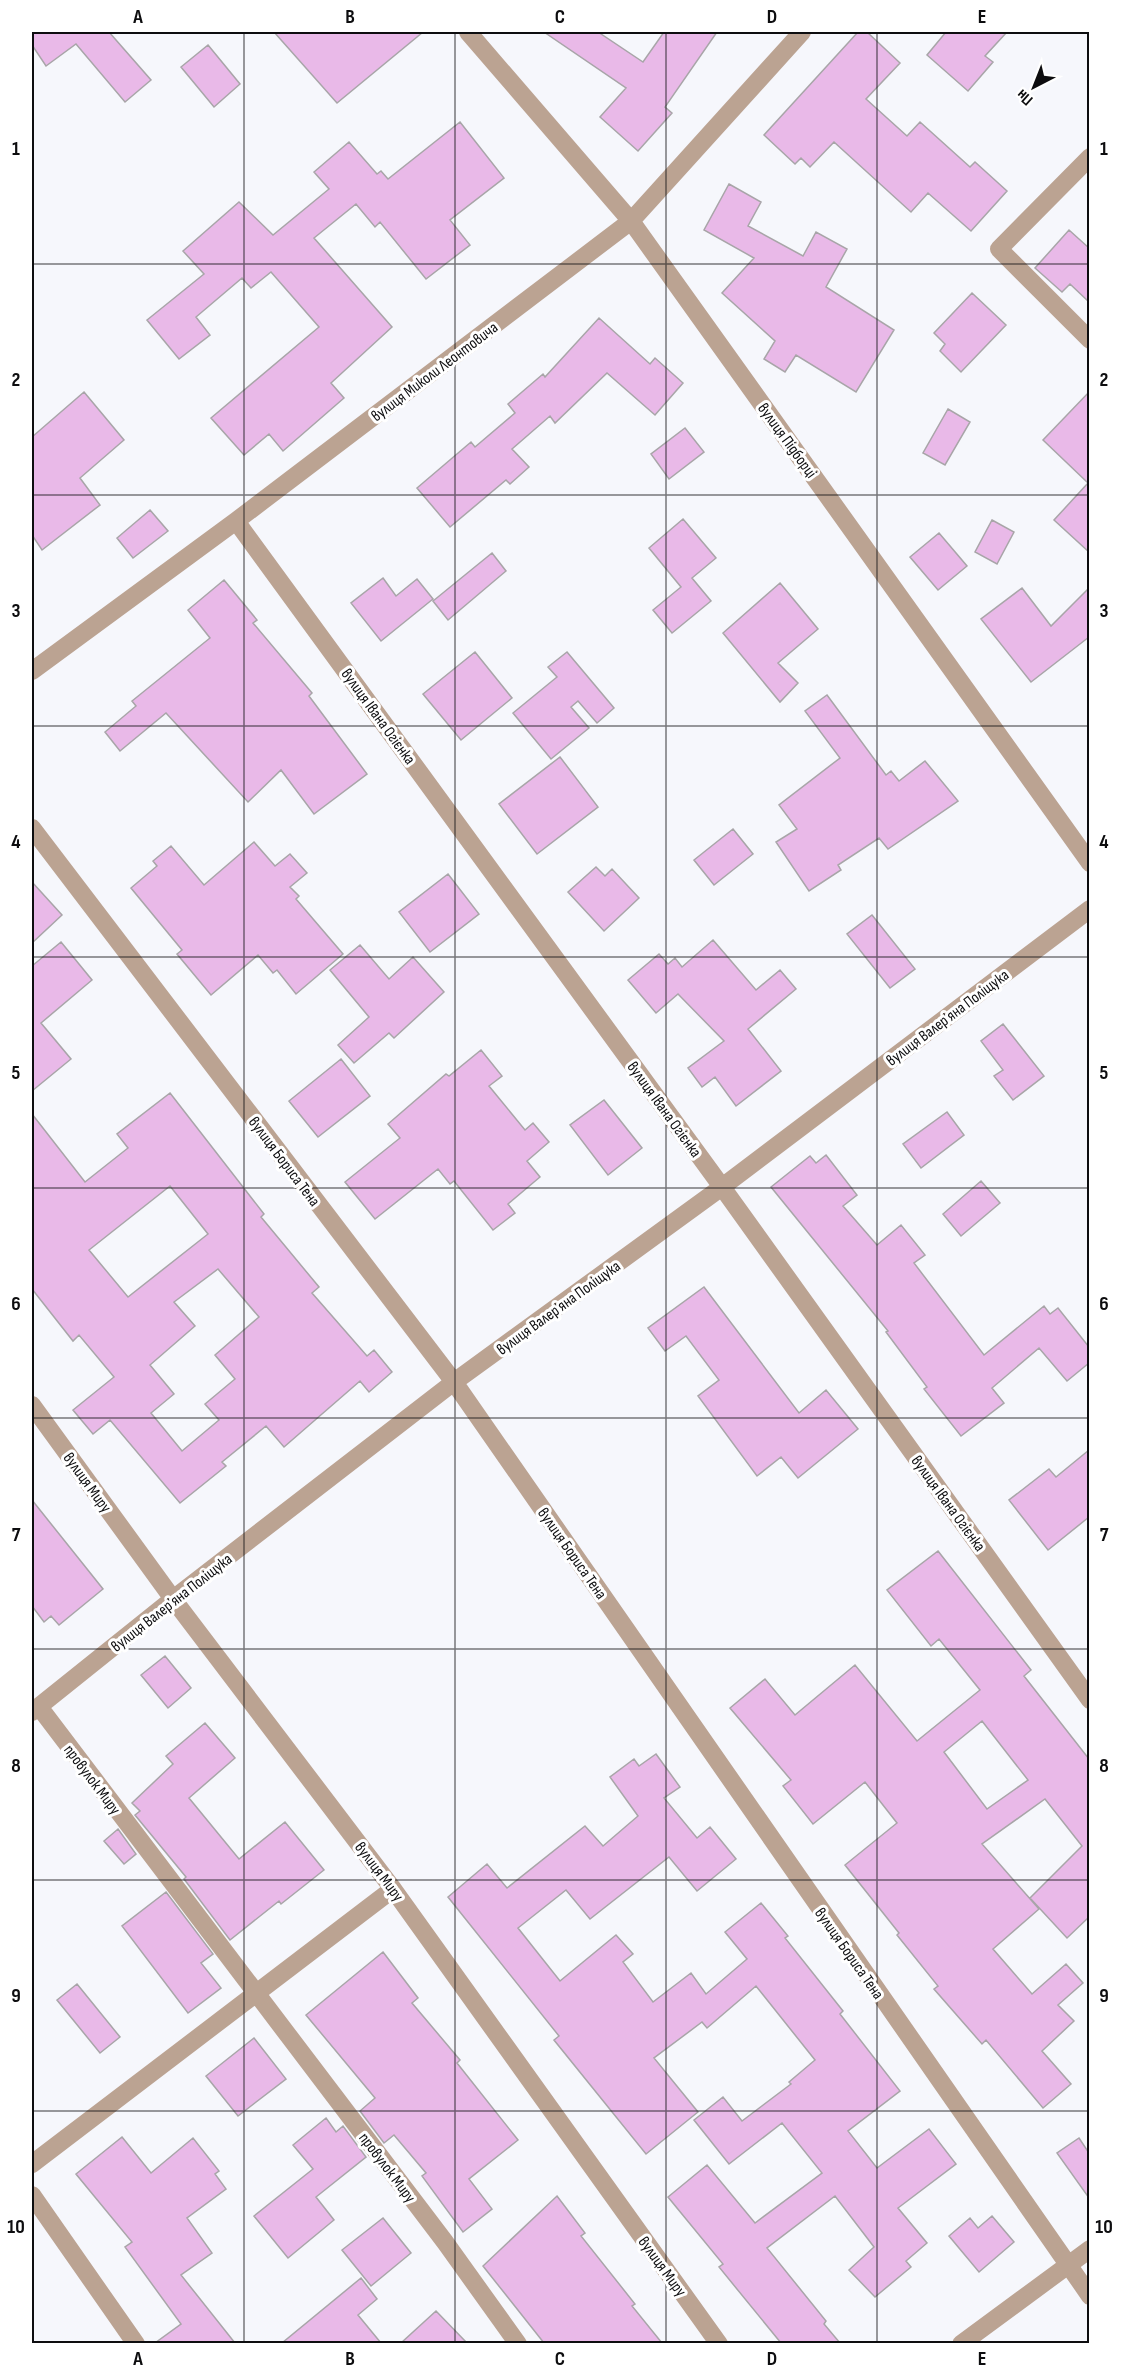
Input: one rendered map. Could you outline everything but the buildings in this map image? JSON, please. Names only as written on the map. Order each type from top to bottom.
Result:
[{"type":"street","name":"вулиця Підборці","points":[[468,32],[631,221],[1089,862]]},
{"type":"street","name":"вулиця Миколи Леонтовича","points":[[32,671],[236,521],[631,221],[802,32]]},
{"type":"street","points":[[1089,157],[999,249],[1089,340]]},
{"type":"street","name":"вулиця Івана Огієнка","points":[[236,521],[722,1187],[1089,1700]]},
{"type":"street","name":"вулиця Бориса Тена","points":[[32,828],[454,1382],[1089,2296]]},
{"type":"street","name":"вулиця Валерʼяна Поліщука","points":[[36,1710],[173,1599],[454,1382],[722,1187],[1089,909]]},
{"type":"street","name":"вулиця Миру","points":[[32,1405],[173,1599],[393,1888],[719,2343]]},
{"type":"street","name":"провулок Миру","points":[[36,1710],[256,1993],[445,2242],[518,2343]]},
{"type":"street","points":[[32,2164],[393,1888]]},
{"type":"street","points":[[32,2195],[136,2343]]},
{"type":"street","points":[[961,2343],[1089,2249]]}]
